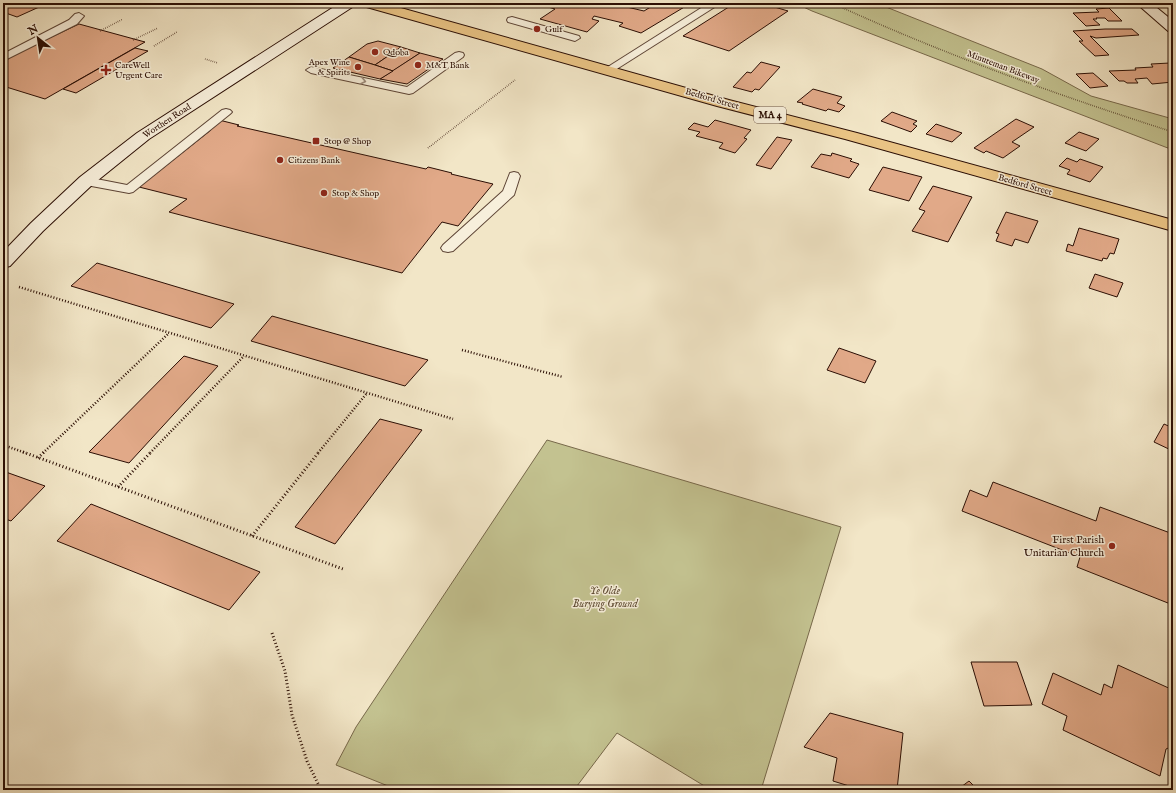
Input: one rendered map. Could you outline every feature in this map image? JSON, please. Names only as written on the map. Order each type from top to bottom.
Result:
[{"type":"main road","name":"Worthen Road","points":[[3,262],[37,227],[86,181],[143,136],[349,3]]},
{"type":"main road","name":"Bedford Street","points":[[368,3],[1173,226]]},
{"type":"main road","points":[[1143,3],[1173,28]]},
{"type":"lane","points":[[608,70],[716,3]]},
{"type":"lane","points":[[3,58],[73,22],[80,16]]},
{"type":"lane","points":[[512,20],[575,38]]},
{"type":"lane","points":[[311,70],[409,91],[459,55]]},
{"type":"lane","points":[[86,181],[129,189],[226,112]]},
{"type":"lane","points":[[448,248],[509,192],[514,176]]},
{"type":"path","name":"Minuteman Bikeway","points":[[832,3],[902,34],[1036,88],[1173,132]]},
{"type":"path","points":[[100,31],[123,19]]},
{"type":"path","points":[[133,40],[158,28]]},
{"type":"path","points":[[154,46],[177,32]]},
{"type":"path","points":[[205,59],[219,63]]},
{"type":"path","points":[[428,148],[515,80]]},
{"type":"path","points":[[19,287],[453,419]]},
{"type":"path","points":[[38,458],[170,333]]},
{"type":"path","points":[[462,350],[563,377]]},
{"type":"path","points":[[118,487],[244,356]]},
{"type":"path","points":[[252,536],[367,393]]},
{"type":"path","points":[[3,445],[343,569]]},
{"type":"path","points":[[272,633],[285,671],[292,715],[307,762],[321,790]]},
{"type":"green space","points":[[795,3],[876,3],[1042,69],[1091,96],[1173,119],[1173,150],[812,11]]},
{"type":"green space","name":"Ye Olde Burying Ground","points":[[547,440],[841,527],[761,790],[711,790],[617,733],[574,790],[398,790],[336,765],[356,727]]},
{"type":"building","points":[[3,3],[48,3],[17,17],[3,12]]},
{"type":"building","points":[[554,3],[615,3],[614,4],[644,11],[657,3],[691,3],[641,33],[619,26],[623,23],[594,16],[592,19],[599,21],[587,32],[540,19],[555,9],[548,7]]},
{"type":"building","points":[[735,3],[761,3],[788,11],[729,51],[683,36]]},
{"type":"building","points":[[1109,8],[1122,21],[1108,21],[1105,18],[1096,18],[1097,19],[1093,19],[1100,25],[1086,26],[1073,13],[1099,12],[1096,9]]},
{"type":"building","points":[[79,24],[145,42],[45,99],[3,86],[3,63],[8,61],[3,59],[3,55],[34,39],[43,41]]},
{"type":"building","points":[[1132,29],[1139,35],[1096,38],[1090,36],[1109,55],[1095,56],[1079,41],[1083,41],[1073,31]]},
{"type":"building","name":"Qdoba","points":[[378,41],[401,47],[375,65],[349,57],[367,44]]},
{"type":"building","points":[[401,47],[420,53],[393,71],[375,65]]},
{"type":"building","name":"CareWell Urgent Care","points":[[135,48],[148,51],[76,93],[63,89]]},
{"type":"building","name":"M&T Bank","points":[[420,53],[443,59],[407,84],[380,79]]},
{"type":"building","name":"Apex Wine & Spirits","points":[[349,57],[393,71],[380,79],[333,68]]},
{"type":"building","points":[[761,62],[780,67],[759,90],[755,89],[752,92],[733,87],[747,72],[751,73]]},
{"type":"building","points":[[1170,63],[1173,66],[1173,82],[1152,84],[1147,78],[1135,79],[1138,83],[1127,83],[1124,81],[1119,81],[1109,71],[1136,70],[1135,68],[1153,67],[1151,64]]},
{"type":"building","points":[[1093,73],[1108,86],[1090,88],[1076,74]]},
{"type":"building","points":[[813,89],[842,97],[837,103],[845,106],[839,112],[828,109],[826,111],[797,102]]},
{"type":"building","points":[[892,112],[917,121],[913,124],[917,126],[911,132],[881,121]]},
{"type":"building","points":[[1016,119],[1034,127],[1012,142],[1020,146],[1003,158],[986,151],[984,153],[974,148]]},
{"type":"building","name":"Stop & Shop","points":[[219,120],[239,125],[237,126],[426,169],[428,167],[493,184],[458,226],[442,222],[402,273],[169,212],[187,199],[139,187],[211,130],[208,129]]},
{"type":"building","points":[[715,120],[751,130],[744,138],[747,139],[735,153],[719,148],[723,143],[696,136],[700,132],[688,129],[694,123],[708,127]]},
{"type":"building","points":[[936,124],[962,133],[952,142],[926,134]]},
{"type":"building","points":[[1079,132],[1099,139],[1086,151],[1065,143]]},
{"type":"building","points":[[777,137],[792,140],[771,169],[756,165]]},
{"type":"building","points":[[832,153],[852,159],[850,161],[859,164],[849,178],[811,167],[821,154],[831,156]]},
{"type":"building","points":[[1067,158],[1077,162],[1080,159],[1103,167],[1090,182],[1067,174],[1070,170],[1059,166]]},
{"type":"building","points":[[883,167],[922,177],[909,201],[869,190]]},
{"type":"building","points":[[933,186],[972,197],[948,242],[912,231],[925,211],[919,209]]},
{"type":"building","points":[[1006,212],[1038,221],[1028,243],[1015,239],[1012,246],[996,241],[999,234],[996,233]]},
{"type":"building","points":[[1079,228],[1119,239],[1114,254],[1110,253],[1107,259],[1103,258],[1102,261],[1066,251],[1068,244],[1073,246]]},
{"type":"building","points":[[97,263],[234,304],[211,328],[71,286]]},
{"type":"building","points":[[1095,274],[1123,283],[1117,297],[1089,288]]},
{"type":"building","points":[[272,316],[428,360],[405,386],[251,341]]},
{"type":"building","points":[[839,348],[876,361],[865,383],[827,370]]},
{"type":"building","points":[[184,356],[218,366],[129,463],[89,452]]},
{"type":"building","points":[[380,419],[422,430],[335,544],[295,527]]},
{"type":"building","points":[[1164,424],[1173,428],[1173,451],[1154,442]]},
{"type":"building","points":[[3,471],[45,486],[11,521],[3,518]]},
{"type":"building","name":"First Parish Unitarian Church","points":[[993,482],[1096,521],[1100,507],[1173,534],[1173,605],[1077,567],[1080,557],[962,511],[970,490],[987,497]]},
{"type":"building","points":[[91,504],[260,572],[229,610],[57,541]]},
{"type":"building","points":[[971,662],[1017,662],[1032,705],[984,706]]},
{"type":"building","points":[[1118,665],[1173,690],[1173,705],[1170,719],[1173,723],[1173,746],[1166,749],[1160,776],[1063,730],[1067,716],[1042,704],[1053,673],[1101,695],[1104,684],[1112,688]]},
{"type":"building","points":[[830,713],[903,733],[897,790],[862,790],[833,781],[837,758],[804,747]]},
{"type":"building","points":[[969,781],[978,790],[957,790]]},
{"type":"place","name":"Gulf","points":[[537,29]]},
{"type":"place","name":"Qdoba","points":[[375,52]]},
{"type":"place","name":"M&T Bank","points":[[418,65]]},
{"type":"place","name":"Apex Wine & Spirits","points":[[358,67]]},
{"type":"place","name":"CareWell Urgent Care","points":[[106,70]]},
{"type":"place","name":"Stop @ Shop","points":[[316,141]]},
{"type":"place","name":"Citizens Bank","points":[[280,160]]},
{"type":"place","name":"Stop & Shop","points":[[324,193]]},
{"type":"place","name":"First Parish Unitarian Church","points":[[1112,546]]}]
